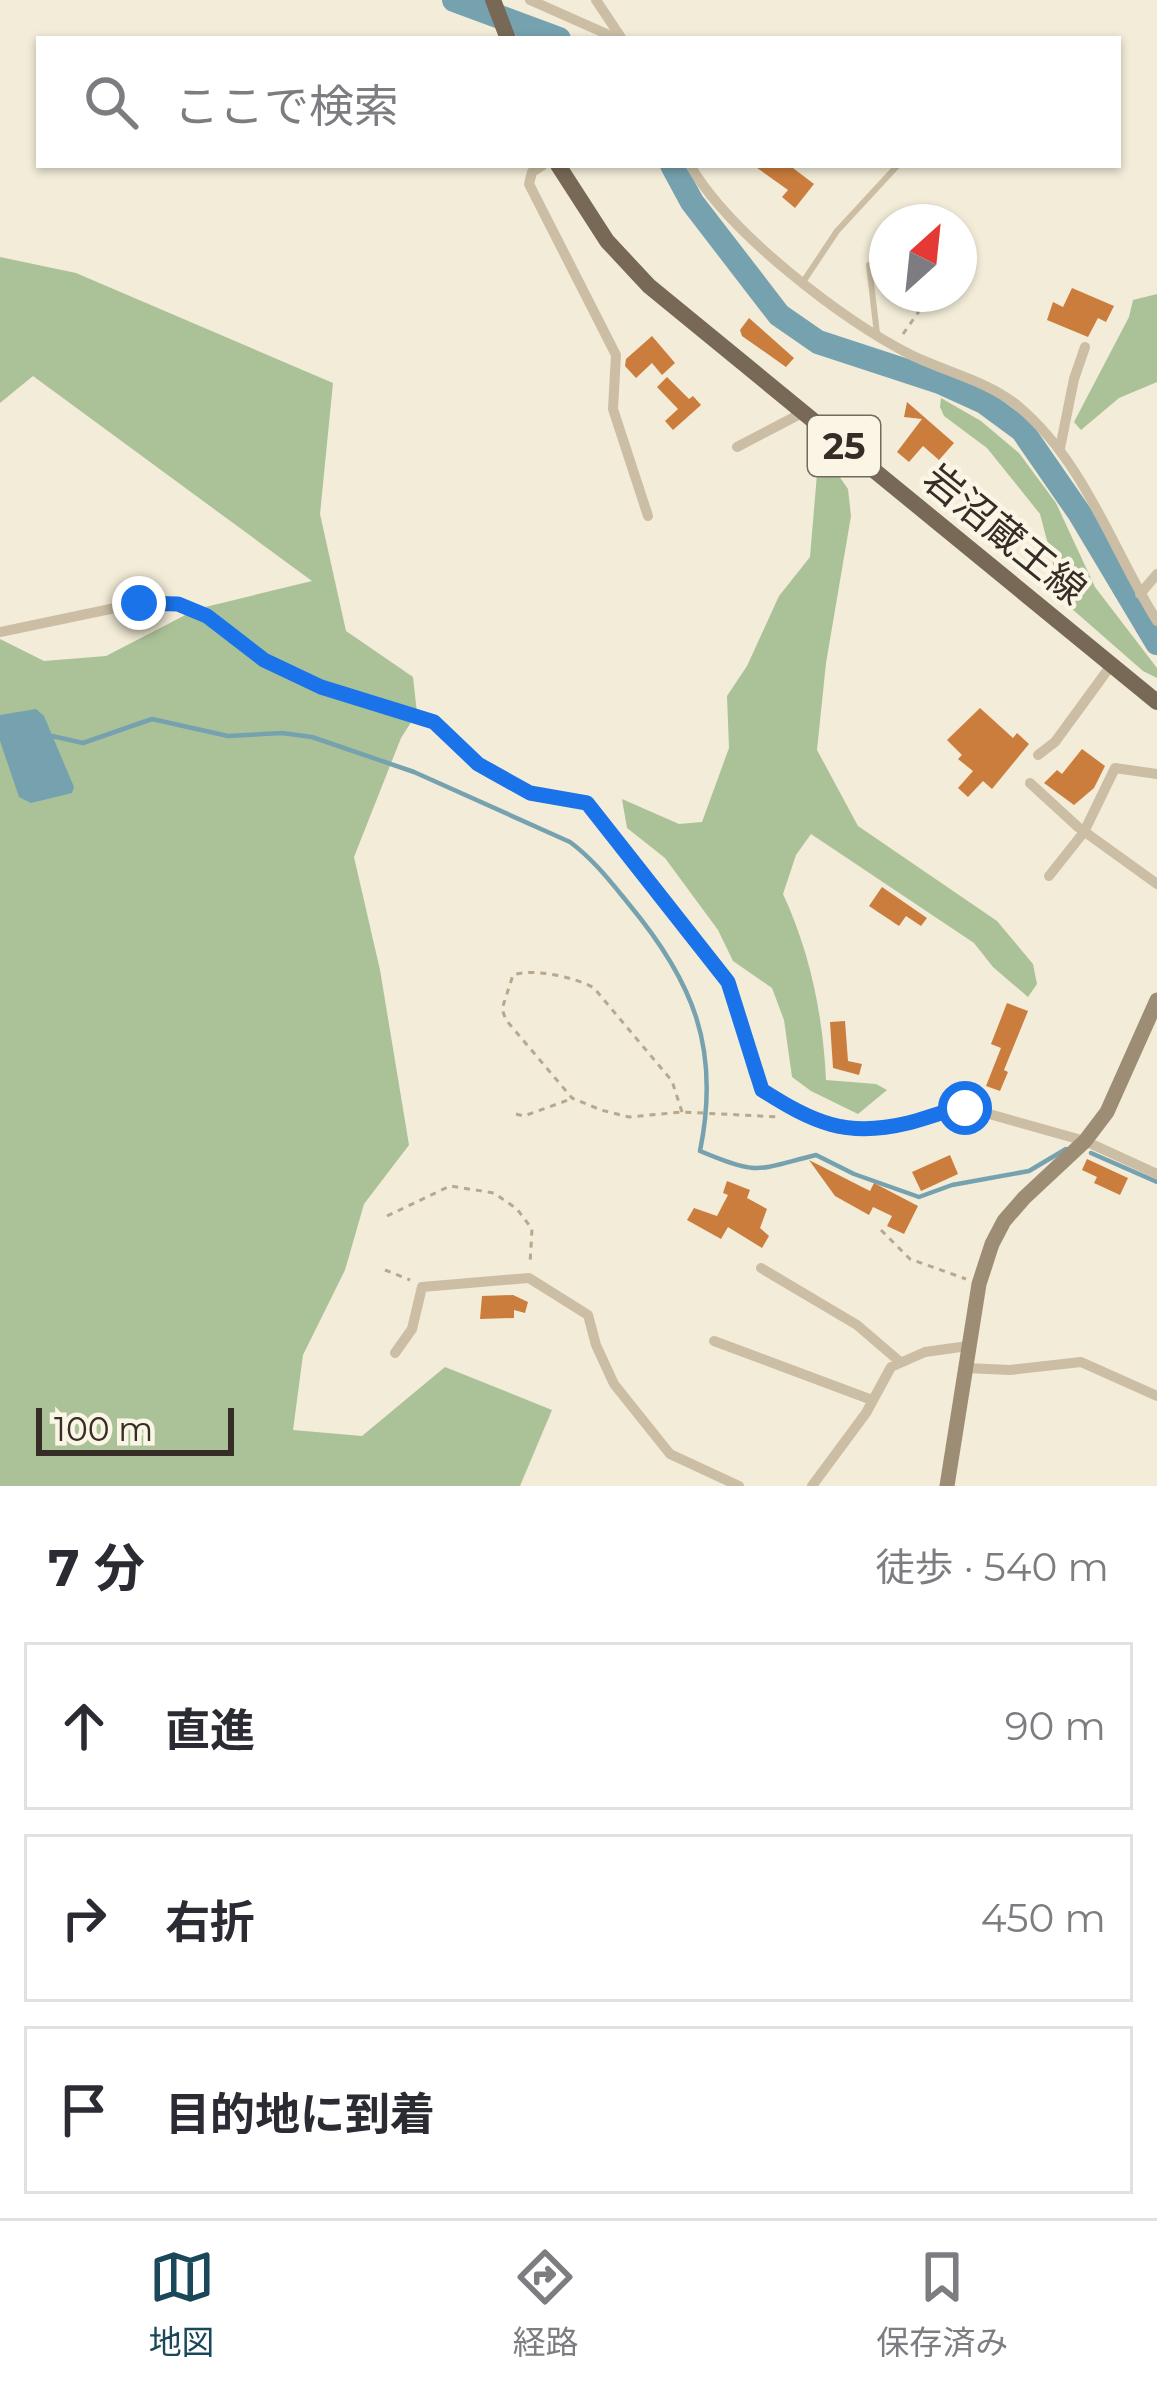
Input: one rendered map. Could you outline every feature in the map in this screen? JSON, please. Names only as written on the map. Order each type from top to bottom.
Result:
[{"type":"main road","points":[[494,0],[507,36]]},
{"type":"main road","name":"岩沼蔵王線","points":[[560,168],[588,216],[627,264],[1157,702]]},
{"type":"street","points":[[530,0],[613,36]]},
{"type":"street","points":[[596,0],[618,36]]},
{"type":"street","points":[[538,168],[529,184],[616,355],[613,409],[647,516]]},
{"type":"street","points":[[692,168],[710,195],[803,282],[910,354],[1014,402],[1060,448],[1157,621]]},
{"type":"street","points":[[1060,448],[1085,347]]},
{"type":"street","points":[[737,447],[804,412]]},
{"type":"street","points":[[1140,593],[1157,574]]},
{"type":"street","points":[[0,632],[139,603],[178,604],[207,616],[264,660],[321,687],[434,722],[478,764],[530,793],[587,803],[728,982],[762,1090],[800,1114],[833,1127],[860,1130],[965,1108],[1085,1141],[1157,1174]]},
{"type":"street","points":[[1037,754],[1055,742],[1112,664]]},
{"type":"street","points":[[1049,877],[1084,832],[1115,768],[1157,774]]},
{"type":"street","points":[[1030,783],[1084,832],[1157,884]]},
{"type":"street","points":[[947,1486],[979,1284],[1004,1221],[1085,1141],[1107,1112],[1157,1000]]},
{"type":"street","points":[[761,1268],[857,1325],[899,1360]]},
{"type":"street","points":[[394,1353],[412,1329],[422,1287],[529,1278],[588,1316],[614,1384],[670,1454],[739,1486]]},
{"type":"street","points":[[714,1341],[872,1400]]},
{"type":"street","points":[[812,1486],[887,1371],[899,1360],[968,1346]]},
{"type":"street","points":[[966,1368],[1010,1370],[1081,1362],[1157,1396]]},
{"type":"lane","points":[[803,282],[837,231],[895,168]]},
{"type":"lane","points":[[874,312],[877,334]]},
{"type":"path","points":[[904,332],[918,312]]},
{"type":"path","points":[[682,1112],[668,1075],[594,988],[585,982],[518,972],[510,980],[502,1009],[506,1021],[572,1098],[629,1117],[682,1112],[732,1117],[800,1114]]},
{"type":"path","points":[[516,1114],[524,1116],[572,1098]]},
{"type":"path","points":[[387,1216],[450,1186],[501,1196],[532,1229],[529,1278]]},
{"type":"path","points":[[881,1230],[910,1259],[979,1284]]},
{"type":"path","points":[[385,1270],[422,1287]]},
{"type":"green space","points":[[0,257],[76,273],[333,383],[320,514],[346,631],[413,677],[417,713],[401,738],[354,857],[380,970],[409,1145],[364,1204],[345,1270],[303,1355],[293,1430],[362,1436],[445,1367],[552,1410],[520,1486],[0,1486],[0,639],[44,661],[106,656],[197,609],[312,581],[33,376],[0,403]]},
{"type":"green space","points":[[1157,294],[1157,382],[1119,398],[1081,430],[1074,422],[1129,317],[1133,300]]},
{"type":"green space","points":[[941,398],[981,421],[1019,453],[1056,503],[1095,587],[1157,668],[1157,678],[1063,601],[1040,514],[987,448],[944,416]]},
{"type":"green space","points":[[828,469],[848,489],[851,516],[826,663],[817,750],[858,826],[997,921],[1033,964],[1037,984],[1028,997],[974,943],[811,834],[796,855],[783,894],[814,984],[826,1080],[876,1084],[887,1090],[858,1114],[792,1077],[784,1020],[772,988],[733,961],[718,930],[665,858],[627,828],[622,799],[679,824],[702,822],[729,748],[727,696],[747,666],[779,596],[810,557],[817,474]]},
{"type":"water","points":[[36,709],[44,716],[74,787],[72,793],[31,803],[19,797],[0,741],[0,715]]},
{"type":"building","points":[[757,168],[793,168],[814,184],[795,208],[782,197],[788,190]]},
{"type":"building","points":[[1072,288],[1114,306],[1106,322],[1098,318],[1088,337],[1047,320],[1053,302],[1063,307]]},
{"type":"building","points":[[749,318],[794,358],[786,367],[742,336],[740,330]]},
{"type":"building","points":[[652,336],[675,363],[662,375],[652,363],[636,378],[625,366],[626,359]]},
{"type":"building","points":[[667,377],[701,405],[673,430],[665,421],[678,409],[657,387]]},
{"type":"building","points":[[907,402],[954,443],[939,460],[923,446],[909,462],[897,452],[922,419],[904,417]]},
{"type":"building","points":[[980,708],[1013,738],[1017,733],[1029,744],[992,789],[983,781],[968,797],[958,788],[973,771],[958,759],[962,755],[947,740]]},
{"type":"building","points":[[1082,749],[1105,766],[1094,788],[1074,805],[1044,783],[1057,770],[1062,774]]},
{"type":"building","points":[[882,887],[927,918],[921,926],[906,916],[899,926],[869,906]]},
{"type":"building","points":[[1007,1003],[1028,1011],[1000,1091],[986,1086],[1001,1048],[991,1044]]},
{"type":"building","points":[[845,1021],[848,1061],[862,1064],[859,1075],[833,1068],[830,1022]]},
{"type":"building","points":[[950,1155],[958,1174],[921,1191],[912,1172]]},
{"type":"building","points":[[1087,1159],[1128,1178],[1120,1195],[1094,1183],[1097,1177],[1082,1170]]},
{"type":"building","points":[[809,1160],[870,1191],[874,1183],[918,1206],[904,1234],[887,1226],[892,1216],[873,1207],[869,1215],[835,1196]]},
{"type":"building","points":[[727,1181],[750,1190],[747,1198],[767,1209],[760,1228],[769,1236],[762,1248],[728,1227],[721,1239],[687,1220],[694,1208],[717,1216],[728,1195],[723,1193]]},
{"type":"building","points":[[513,1295],[528,1302],[525,1313],[514,1310],[514,1318],[480,1319],[482,1296]]},
{"type":"waterway","points":[[454,0],[551,36]]},
{"type":"waterway","points":[[674,168],[692,202],[779,315],[818,342],[940,382],[984,402],[1022,430],[1080,514],[1157,643]]},
{"type":"waterway","points":[[52,736],[83,743],[152,719],[228,736],[282,733],[312,737],[414,772],[570,842],[601,871],[651,932],[685,989],[704,1048],[707,1080],[700,1151],[758,1168],[816,1155],[919,1197],[952,1185],[1029,1171],[1066,1149]]},
{"type":"waterway","points":[[1091,1153],[1157,1182]]},
{"type":"route","points":[[139,603],[178,604],[207,616],[264,660],[321,687],[434,722],[478,764],[530,793],[587,803],[728,982],[762,1090],[800,1114],[833,1127],[860,1130],[965,1108]]}]
